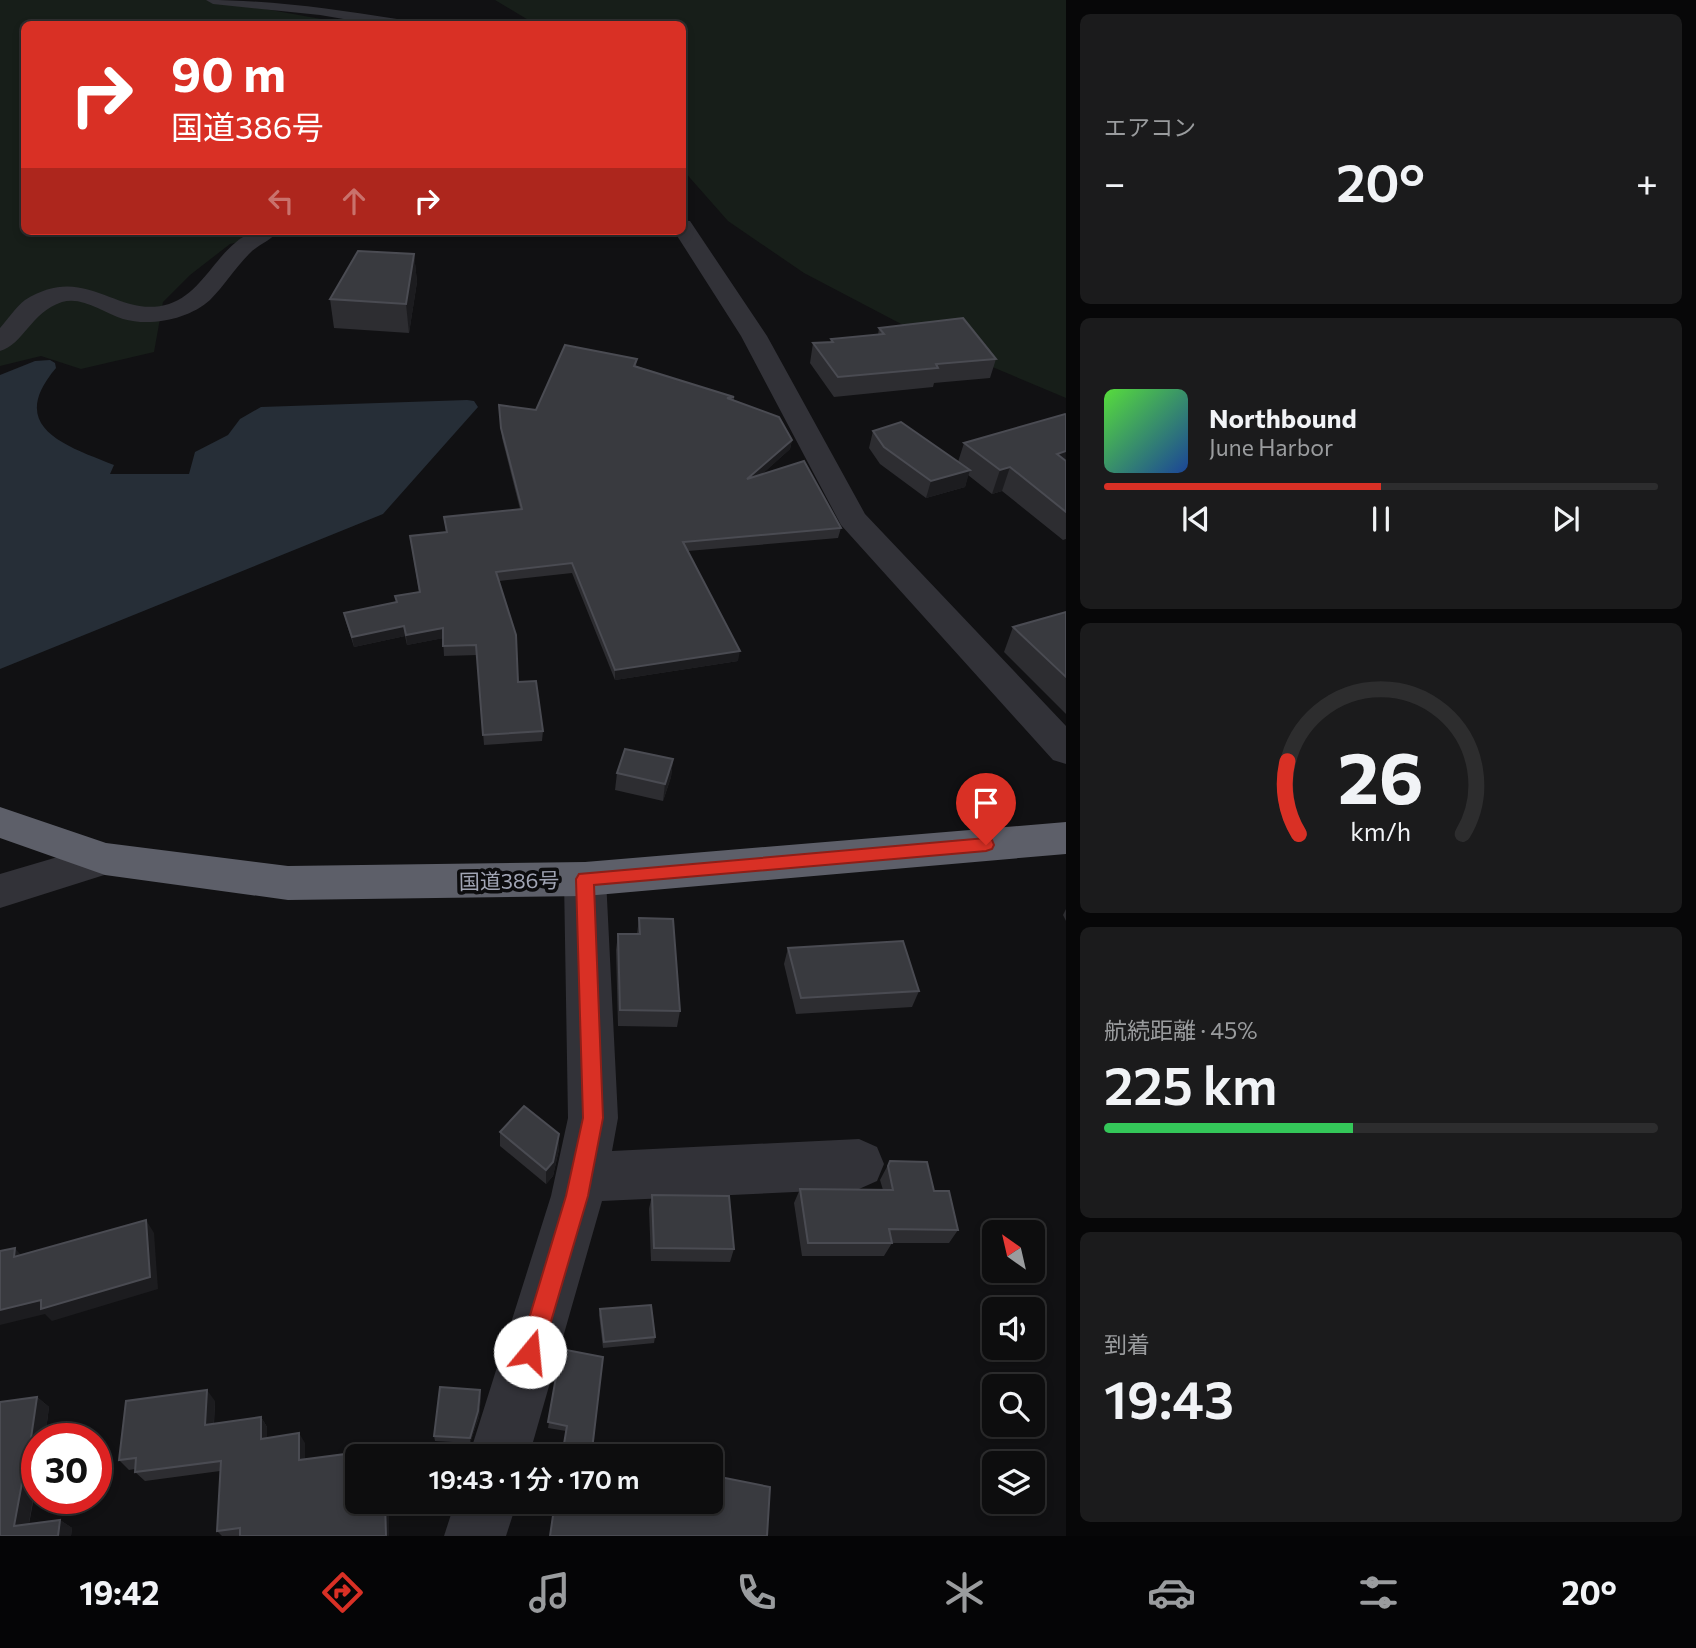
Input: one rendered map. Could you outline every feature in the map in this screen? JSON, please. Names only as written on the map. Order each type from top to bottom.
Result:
[{"type":"highway","name":"国道386号","points":[[0,822],[105,859],[288,883],[585,879],[1066,838]]},
{"type":"street","points":[[213,0],[320,10],[380,21]]},
{"type":"street","points":[[686,232],[754,336],[852,517],[1066,750]]},
{"type":"street","points":[[0,343],[33,306],[61,294],[83,294],[130,313],[148,315],[181,308],[201,295],[242,248],[261,235]]},
{"type":"street","points":[[0,891],[105,859]]},
{"type":"street","points":[[503,1444],[581,1177],[593,1118],[585,879]]},
{"type":"street","points":[[581,1177],[859,1164]]},
{"type":"street","points":[[475,1536],[482,1514]]},
{"type":"shaded area","points":[[0,0],[215,0],[332,21],[21,21],[21,235],[272,235],[230,244],[190,275],[163,302],[154,352],[81,369],[41,356],[0,366]]},
{"type":"shaded area","points":[[495,0],[1066,0],[1066,398],[945,347],[804,273],[728,221],[686,173],[686,21],[530,21]]},
{"type":"shaded area","points":[[50,360],[55,363],[56,368],[42,389],[37,406],[40,420],[48,432],[62,442],[114,465],[110,474],[189,474],[195,452],[228,435],[240,419],[261,407],[467,400],[474,401],[478,407],[383,514],[0,669],[0,375],[35,361]]},
{"type":"building","points":[[358,251],[414,254],[406,304],[330,299]]},
{"type":"building","points":[[963,318],[996,359],[936,364],[938,368],[838,377],[813,343],[884,334],[879,328]]},
{"type":"building","points":[[565,345],[637,359],[634,366],[734,397],[727,398],[779,417],[792,440],[747,479],[804,461],[841,528],[683,542],[740,651],[615,670],[572,563],[496,572],[516,635],[518,682],[536,681],[543,731],[483,735],[476,645],[443,646],[443,628],[406,635],[404,626],[352,637],[344,613],[397,602],[395,596],[420,592],[410,536],[447,532],[444,517],[522,509],[501,428],[499,405],[536,410]]},
{"type":"building","points":[[1065,414],[1066,451],[1057,454],[1066,461],[1066,512],[1010,467],[1000,470],[964,443]]},
{"type":"building","points":[[901,422],[970,470],[931,481],[884,447],[873,431]]},
{"type":"building","points":[[1066,612],[1066,677],[1013,627]]},
{"type":"building","points":[[625,749],[673,759],[665,784],[617,773]]},
{"type":"building","points":[[639,918],[673,919],[680,1011],[620,1010],[618,934],[640,934]]},
{"type":"building","points":[[903,941],[919,991],[801,998],[788,948]]},
{"type":"building","points":[[524,1106],[559,1134],[553,1162],[546,1170],[500,1132]]},
{"type":"building","points":[[890,1161],[927,1162],[934,1191],[949,1191],[958,1230],[889,1229],[892,1243],[808,1243],[800,1189],[893,1190],[888,1166]]},
{"type":"building","points":[[652,1195],[729,1196],[734,1249],[654,1248]]},
{"type":"building","points":[[146,1220],[150,1277],[41,1309],[41,1300],[0,1310],[0,1251],[15,1248],[14,1257]]},
{"type":"building","points":[[651,1305],[655,1337],[604,1342],[600,1309]]},
{"type":"building","points":[[561,1349],[603,1357],[593,1444],[564,1444],[567,1426],[548,1422]]},
{"type":"building","points":[[440,1387],[480,1390],[478,1411],[470,1438],[434,1436]]},
{"type":"building","points":[[207,1390],[205,1425],[261,1417],[261,1439],[299,1433],[299,1460],[345,1454],[345,1514],[385,1514],[386,1536],[240,1536],[240,1528],[217,1531],[221,1461],[135,1472],[136,1458],[119,1460],[126,1401]]},
{"type":"building","points":[[37,1397],[33,1423],[21,1423],[21,1488],[14,1526],[60,1520],[58,1536],[0,1536],[0,1402]]},
{"type":"building","points":[[723,1478],[770,1487],[767,1536],[550,1536],[553,1514],[723,1514]]},
{"type":"route","points":[[530,1352],[577,1196],[593,1118],[585,879],[986,845]]}]
